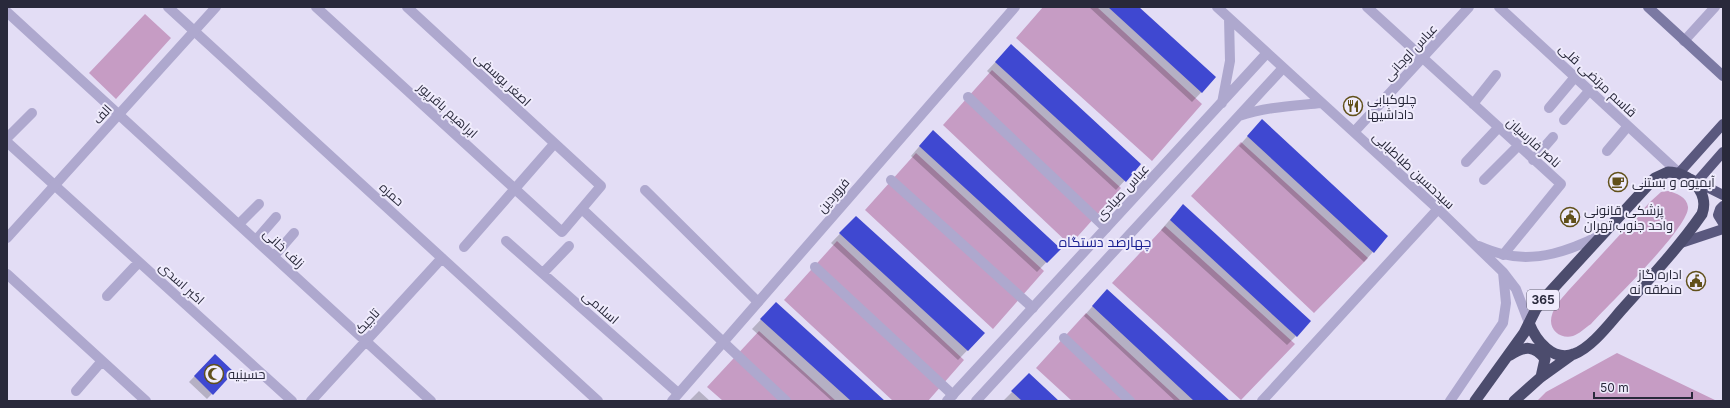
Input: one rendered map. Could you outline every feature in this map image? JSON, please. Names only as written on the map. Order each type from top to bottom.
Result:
[{"type":"highway","name":"365","points":[[1475,401],[1529,323],[1541,302],[1655,178],[1668,172],[1679,173]]},
{"type":"highway","points":[[1514,401],[1541,378],[1593,340],[1681,243],[1702,214],[1705,206],[1704,196],[1693,181],[1679,173]]},
{"type":"highway","name":"365","points":[[1529,323],[1538,340],[1548,350],[1560,355],[1573,354]]},
{"type":"highway","points":[[1505,359],[1519,350],[1533,348],[1540,352],[1546,359],[1541,378]]},
{"type":"main road","points":[[1648,7],[1723,76]]},
{"type":"main road","points":[[1679,173],[1723,124]]},
{"type":"main road","points":[[1723,152],[1693,181],[1723,195]]},
{"type":"main road","points":[[1723,206],[1718,215],[1723,223]]},
{"type":"main road","points":[[1681,243],[1723,229]]},
{"type":"street","name":"حمزه","points":[[168,7],[598,401]]},
{"type":"street","name":"الف","points":[[7,238],[216,7]]},
{"type":"street","name":"ابراهیم باقرپور","points":[[316,7],[562,232],[582,209]]},
{"type":"street","name":"اصغر یوسفی","points":[[407,7],[601,186],[582,209]]},
{"type":"street","name":"فروردین","points":[[675,397],[1015,7]]},
{"type":"street","name":"سیدحسین طباطبایی","points":[[1217,7],[1438,209],[1503,272],[1516,290],[1529,323]]},
{"type":"street","name":"ناصر فارسیان","points":[[1367,7],[1561,184],[1503,255]]},
{"type":"street","name":"عباس اوجانی","points":[[1354,132],[1468,7]]},
{"type":"street","name":"قاسم مرتضی قلی","points":[[1499,7],[1679,173]]},
{"type":"street","points":[[1684,41],[1715,7]]},
{"type":"street","name":"زلف خانی","points":[[7,12],[431,401]]},
{"type":"street","points":[[1222,104],[1230,61],[1229,18]]},
{"type":"street","name":"عباس صیادی","points":[[950,398],[1222,104],[1267,53]]},
{"type":"street","points":[[976,401],[1283,68]]},
{"type":"street","points":[[1473,104],[1496,75]]},
{"type":"street","points":[[1549,108],[1575,77]]},
{"type":"street","points":[[1564,120],[1590,90]]},
{"type":"street","points":[[968,97],[1106,228]]},
{"type":"street","points":[[1237,117],[1266,108],[1321,103]]},
{"type":"street","points":[[7,138],[32,113]]},
{"type":"street","points":[[1607,151],[1628,126]]},
{"type":"street","points":[[1466,162],[1498,128]]},
{"type":"street","points":[[1533,160],[1553,137]]},
{"type":"street","name":"اکبر اسدی","points":[[7,142],[292,401]]},
{"type":"street","points":[[464,247],[554,144]]},
{"type":"street","points":[[1484,180],[1518,146]]},
{"type":"street","points":[[891,180],[1033,308]]},
{"type":"street","points":[[645,190],[758,302]]},
{"type":"street","points":[[239,224],[259,204]]},
{"type":"street","points":[[582,209],[786,401]]},
{"type":"street","points":[[1262,401],[1438,209]]},
{"type":"street","points":[[256,240],[276,217]]},
{"type":"street","points":[[274,256],[294,234]]},
{"type":"street","points":[[1474,244],[1503,255],[1533,257],[1550,255],[1576,248],[1601,235]]},
{"type":"street","name":"اسلامی","points":[[506,241],[543,273],[675,397]]},
{"type":"street","points":[[543,273],[570,246]]},
{"type":"street","name":"تاجیک","points":[[311,401],[442,258]]},
{"type":"street","points":[[107,296],[139,262]]},
{"type":"street","points":[[815,267],[950,398]]},
{"type":"street","points":[[1450,401],[1503,323],[1506,302],[1503,272]]},
{"type":"street","points":[[7,274],[146,401]]},
{"type":"street","points":[[1064,338],[1130,401]]},
{"type":"street","points":[[76,391],[102,361]]},
{"type":"street","points":[[1518,401],[1526,392]]},
{"type":"shaded area","points":[[1043,7],[1097,7],[1202,104],[1152,161],[1016,38]]},
{"type":"shaded area","points":[[145,14],[171,38],[116,99],[89,73]]},
{"type":"shaded area","points":[[992,70],[1121,188],[1070,245],[943,125]]},
{"type":"shaded area","points":[[1241,142],[1368,258],[1314,313],[1191,196]]},
{"type":"shaded area","points":[[916,153],[1044,271],[993,329],[865,210]]},
{"type":"shaded area","points":[[1668,191],[1678,194],[1683,198],[1688,207],[1685,217],[1676,231],[1646,266],[1591,324],[1573,336],[1569,337],[1558,334],[1551,325],[1551,317],[1560,301],[1650,202],[1661,192]]},
{"type":"shaded area","points":[[1165,226],[1295,344],[1241,400],[1112,283]]},
{"type":"shaded area","points":[[837,241],[964,360],[928,401],[893,401],[784,300]]},
{"type":"shaded area","points":[[1086,313],[1181,401],[1072,401],[1036,368]]},
{"type":"shaded area","points":[[759,331],[836,401],[723,401],[707,387]]},
{"type":"shaded area","points":[[1617,353],[1717,401],[1537,401],[1546,392]]},
{"type":"building","points":[[1108,7],[1139,7],[1216,77],[1202,93]]},
{"type":"building","points":[[1011,44],[1141,164],[1126,182],[995,62]]},
{"type":"building","points":[[1262,119],[1388,236],[1374,253],[1247,136]]},
{"type":"building","points":[[933,130],[1061,249],[1047,263],[919,146]]},
{"type":"building","points":[[1183,204],[1311,321],[1297,337],[1170,220]]},
{"type":"building","points":[[856,216],[985,333],[968,351],[839,233]]},
{"type":"building","points":[[1107,289],[1230,401],[1194,401],[1092,306]]},
{"type":"building","points":[[776,302],[885,401],[851,401],[760,319]]},
{"type":"building","name":"حسینیه","points":[[215,354],[234,372],[213,395],[194,376]]},
{"type":"building","points":[[1029,373],[1059,401],[1022,401],[1011,391]]},
{"type":"place","name":"چلوکبابی داداشیها","points":[[1353,106]]},
{"type":"place","name":"آبمیوه و بستنی","points":[[1618,182]]},
{"type":"place","name":"پزشکی قانونی واحد جنوب تهران","points":[[1570,217]]},
{"type":"place","name":"اداره گاز منطقه نه","points":[[1696,281]]},
{"type":"place","name":"حسینیه","points":[[214,374]]},
{"type":"district","name":"چهارصد دستگاه","points":[[1105,242]]}]
